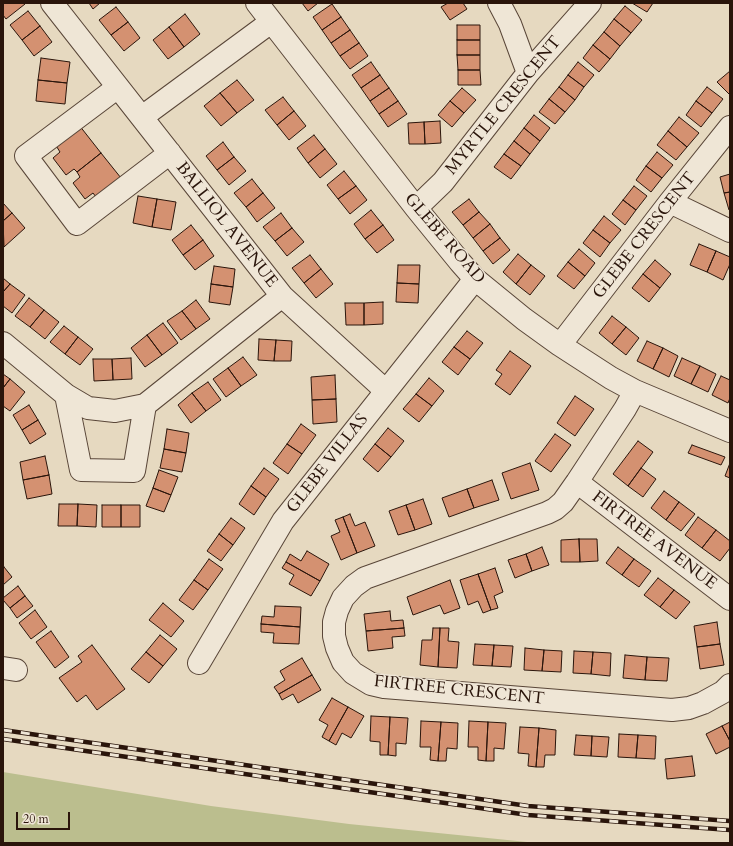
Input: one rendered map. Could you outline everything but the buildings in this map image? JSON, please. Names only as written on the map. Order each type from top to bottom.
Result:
[{"type":"street","points":[[52,3],[118,87],[26,156],[78,224],[170,153]]},
{"type":"street","name":"GLEBE ROAD","points":[[257,3],[416,208],[475,278],[524,319],[593,367],[635,391],[730,431]]},
{"type":"street","points":[[499,3],[510,24],[528,73]]},
{"type":"street","name":"MYRTLE CRESCENT","points":[[416,208],[443,182],[528,73],[590,3]]},
{"type":"street","points":[[142,117],[271,22]]},
{"type":"street","name":"BALLIOL AVENUE","points":[[118,87],[282,296],[386,391]]},
{"type":"street","name":"GLEBE CRESCENT","points":[[560,345],[670,202],[730,128]]},
{"type":"street","points":[[670,202],[730,231]]},
{"type":"street","name":"GLEBE VILLAS","points":[[199,663],[283,521],[475,278]]},
{"type":"street","name":"BALLIOL AVENUE","points":[[3,343],[66,395],[88,408],[115,411],[145,405],[282,296]]},
{"type":"street","name":"FIRTREE CRESCENT","points":[[635,391],[578,482],[563,502],[555,509],[365,578],[354,586],[343,598],[337,611],[334,622],[334,636],[337,648],[343,662],[353,673],[371,684],[384,687],[672,710],[689,708],[703,703],[723,692],[730,685]]},
{"type":"street","points":[[66,395],[81,470],[134,471],[145,405]]},
{"type":"street","name":"FIRTREE AVENUE","points":[[578,482],[730,599]]},
{"type":"green space","points":[[3,772],[211,806],[349,824],[537,843],[3,843]]},
{"type":"railway","points":[[3,730],[528,806],[730,821]]},
{"type":"railway","points":[[3,739],[528,815],[730,830]]}]
